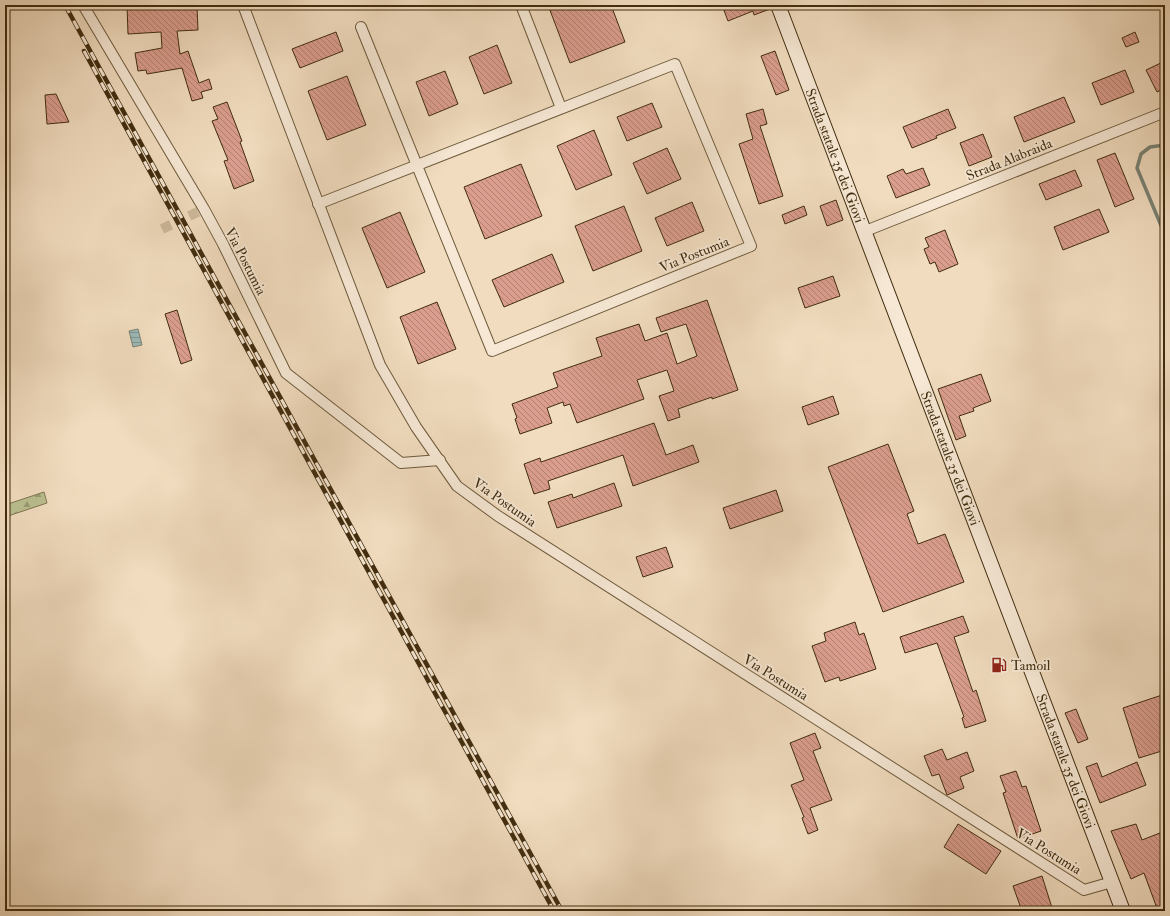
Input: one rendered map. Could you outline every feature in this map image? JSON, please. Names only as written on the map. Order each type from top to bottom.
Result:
[{"type":"main road","name":"Strada statale 35 dei Giovi","points":[[778,5],[863,232],[1123,911]]},
{"type":"street","name":"Via Postumia","points":[[82,5],[204,209],[223,244],[286,373],[401,463],[440,460]]},
{"type":"street","name":"Via Postumia","points":[[243,5],[380,365],[416,427],[457,486],[498,516],[1084,890],[1112,882]]},
{"type":"street","points":[[520,5],[561,108]]},
{"type":"street","name":"Via Postumia","points":[[318,204],[417,165],[561,108],[676,64],[750,246],[492,351],[417,165],[361,27]]},
{"type":"street","name":"Strada Alabraida","points":[[863,232],[1165,112]]},
{"type":"green space","points":[[44,492],[47,503],[5,517],[5,505]]},
{"type":"water","points":[[138,329],[142,345],[133,347],[129,331]]},
{"type":"building","points":[[127,5],[187,5],[187,7],[197,7],[198,30],[177,31],[180,54],[188,51],[199,83],[209,79],[212,89],[201,92],[203,98],[192,101],[182,68],[147,74],[146,70],[138,71],[135,53],[162,48],[161,32],[128,34]]},
{"type":"building","points":[[548,5],[611,5],[625,42],[570,63]]},
{"type":"building","points":[[722,5],[770,5],[770,9],[754,15],[753,11],[728,21]]},
{"type":"building","points":[[336,32],[343,51],[300,68],[292,49]]},
{"type":"building","points":[[1135,32],[1139,42],[1126,47],[1122,38]]},
{"type":"building","points":[[497,45],[512,83],[484,94],[469,57]]},
{"type":"building","points":[[775,51],[789,90],[776,95],[761,56]]},
{"type":"building","points":[[1165,61],[1165,88],[1157,92],[1146,70]]},
{"type":"building","points":[[1125,70],[1134,92],[1101,105],[1092,83]]},
{"type":"building","points":[[445,71],[458,104],[429,116],[416,82]]},
{"type":"building","points":[[347,76],[366,125],[327,140],[308,91]]},
{"type":"building","points":[[56,94],[69,122],[47,124],[45,95]]},
{"type":"building","points":[[1064,97],[1075,122],[1024,142],[1014,117]]},
{"type":"building","points":[[227,102],[242,141],[240,142],[254,181],[234,189],[224,161],[228,160],[212,121],[218,119],[213,107]]},
{"type":"building","points":[[652,103],[662,127],[627,141],[617,117]]},
{"type":"building","points":[[763,109],[767,124],[760,126],[783,196],[759,204],[739,144],[753,139],[746,114]]},
{"type":"building","points":[[948,109],[956,128],[936,136],[937,138],[912,148],[903,127]]},
{"type":"building","points":[[594,130],[612,175],[576,190],[557,146]]},
{"type":"building","points":[[983,134],[992,157],[969,166],[960,143]]},
{"type":"building","points":[[667,148],[681,179],[647,194],[633,163]]},
{"type":"building","points":[[1115,153],[1134,199],[1115,207],[1097,160]]},
{"type":"building","points":[[521,164],[542,216],[485,239],[464,187]]},
{"type":"building","points":[[923,168],[930,185],[896,198],[887,176],[903,169],[906,174]]},
{"type":"building","points":[[1075,170],[1082,186],[1046,200],[1039,184]]},
{"type":"building","points":[[836,200],[843,220],[827,226],[820,206]]},
{"type":"building","points":[[692,202],[704,231],[667,246],[655,218]]},
{"type":"building","points":[[624,206],[642,251],[593,271],[575,226]]},
{"type":"building","points":[[804,206],[807,215],[785,224],[782,215]]},
{"type":"building","points":[[1099,209],[1109,232],[1063,250],[1054,227]]},
{"type":"building","points":[[400,212],[425,272],[387,288],[362,228]]},
{"type":"building","points":[[945,230],[958,264],[939,272],[935,262],[930,264],[924,249],[929,247],[925,238]]},
{"type":"building","points":[[552,254],[564,282],[504,307],[492,280]]},
{"type":"building","points":[[833,276],[840,296],[805,308],[798,288]]},
{"type":"building","points":[[707,300],[738,390],[678,409],[680,417],[668,421],[659,396],[674,391],[667,370],[637,380],[644,399],[577,423],[570,404],[564,406],[563,402],[547,408],[552,423],[520,434],[515,419],[517,418],[512,404],[558,387],[553,373],[602,356],[596,338],[639,324],[645,341],[667,333],[677,364],[697,356],[686,324],[661,332],[656,318]]},
{"type":"building","points":[[437,302],[456,349],[418,364],[400,317]]},
{"type":"building","points":[[177,310],[192,360],[181,364],[165,314]]},
{"type":"building","points":[[981,374],[991,401],[973,408],[974,411],[959,416],[966,436],[956,440],[938,389]]},
{"type":"building","points":[[833,396],[839,414],[808,425],[802,407]]},
{"type":"building","points":[[654,423],[666,455],[693,445],[699,462],[633,486],[623,455],[548,481],[550,489],[534,494],[524,464],[540,458],[541,462]]},
{"type":"building","points":[[888,444],[914,511],[907,514],[918,544],[945,534],[964,582],[883,612],[828,467]]},
{"type":"building","points":[[614,483],[622,506],[557,528],[548,502],[572,494],[573,498]]},
{"type":"building","points":[[776,490],[783,511],[730,529],[723,508]]},
{"type":"building","points":[[666,547],[673,567],[643,577],[636,557]]},
{"type":"building","points":[[963,616],[969,632],[954,637],[973,692],[976,690],[986,721],[965,728],[962,718],[964,717],[937,643],[905,653],[900,637]]},
{"type":"building","points":[[855,622],[859,635],[864,633],[876,669],[840,681],[839,677],[825,682],[812,646],[826,641],[824,633]]},
{"type":"building","points":[[1165,694],[1165,750],[1139,758],[1123,708]]},
{"type":"building","points":[[1076,709],[1088,739],[1078,743],[1065,713]]},
{"type":"building","points":[[815,733],[821,748],[813,751],[832,800],[810,808],[818,830],[808,834],[802,818],[804,817],[791,785],[804,780],[790,743]]},
{"type":"building","points":[[942,749],[947,760],[967,752],[974,771],[960,777],[964,788],[947,795],[939,774],[932,776],[924,756]]},
{"type":"building","points":[[1137,762],[1146,785],[1100,803],[1086,767],[1097,763],[1102,777]]},
{"type":"building","points":[[1016,771],[1022,787],[1026,786],[1041,831],[1018,839],[1003,793],[1006,792],[1000,776]]},
{"type":"building","points":[[958,824],[1001,851],[986,874],[944,847]]},
{"type":"building","points":[[1136,824],[1142,840],[1165,831],[1165,911],[1158,911],[1144,873],[1131,879],[1111,831]]},
{"type":"building","points":[[1042,876],[1053,911],[1022,911],[1013,886]]},
{"type":"waterway","points":[[1165,145],[1150,147],[1141,154],[1137,168],[1165,235]]},
{"type":"tunnel","points":[[162,229],[204,209]]},
{"type":"railway","points":[[65,5],[562,911]]},
{"type":"railway","points":[[84,51],[554,911]]},
{"type":"place","name":"Tamoil","points":[[999,665]]}]
